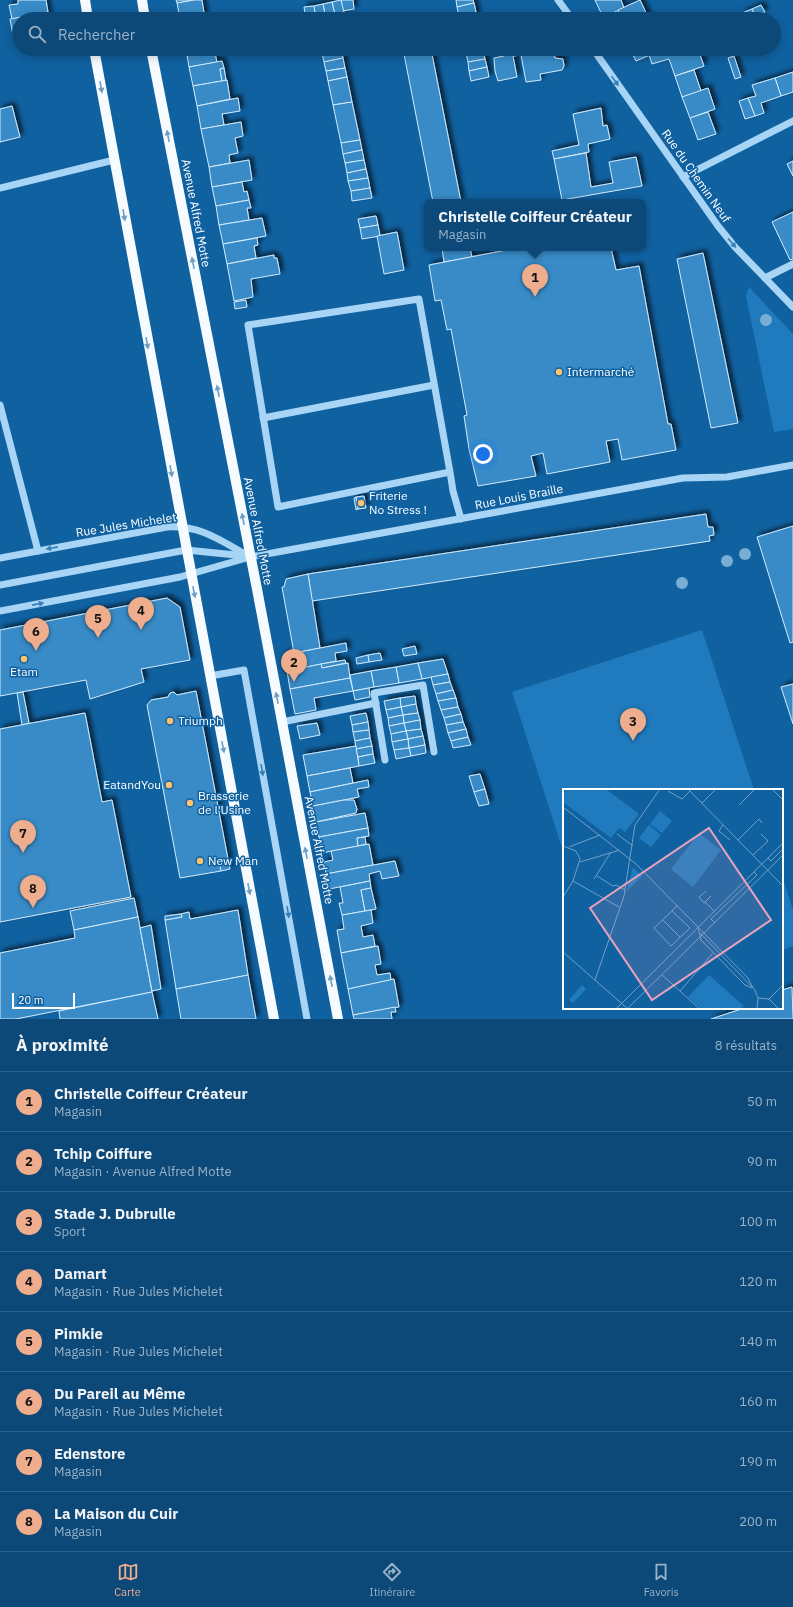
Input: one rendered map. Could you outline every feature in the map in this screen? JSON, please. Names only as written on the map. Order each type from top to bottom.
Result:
[{"type":"main road","points":[[85,0],[87,12]]},
{"type":"main road","points":[[142,0],[144,12]]},
{"type":"main road","points":[[95,56],[181,526],[274,1019]]},
{"type":"main road","name":"Avenue Alfred Motte","points":[[152,56],[282,722],[338,1019]]},
{"type":"street","points":[[558,0],[567,12]]},
{"type":"street","name":"Rue du Chemin Neuf","points":[[598,56],[729,240],[793,307]]},
{"type":"street","points":[[683,177],[793,121]]},
{"type":"street","points":[[0,188],[114,160]]},
{"type":"street","points":[[765,278],[793,264]]},
{"type":"street","points":[[450,472],[278,507],[248,325],[419,299],[450,472],[461,519]]},
{"type":"street","points":[[263,418],[434,385]]},
{"type":"street","points":[[0,405],[38,551]]},
{"type":"street","name":"Rue Louis Braille","points":[[250,557],[682,478],[727,477],[793,465]]},
{"type":"street","name":"Rue Jules Michelet","points":[[0,558],[167,527],[181,526],[197,529],[211,535],[250,557]]},
{"type":"street","points":[[0,584],[186,550],[250,557]]},
{"type":"street","points":[[0,611],[190,574],[250,557]]},
{"type":"street","points":[[210,676],[244,670],[307,1019]]},
{"type":"street","points":[[385,760],[374,693],[423,685],[434,752]]},
{"type":"street","points":[[282,722],[376,703]]},
{"type":"shaded area","points":[[749,287],[793,334],[793,429],[774,432],[746,296]]},
{"type":"shaded area","points":[[702,630],[754,789],[563,789],[563,851],[512,692]]},
{"type":"shaded area","points":[[783,879],[793,910],[793,946],[783,950]]},
{"type":"building","points":[[18,0],[46,0],[48,12],[12,12],[12,19],[9,5],[18,4]]},
{"type":"building","points":[[176,0],[194,0],[177,3]]},
{"type":"building","points":[[202,0],[204,12],[179,12],[177,3]]},
{"type":"building","points":[[341,0],[353,0],[354,9],[343,11]]},
{"type":"building","points":[[341,0],[344,12],[334,12],[332,2]]},
{"type":"building","points":[[456,0],[473,0],[474,3],[457,7]]},
{"type":"building","points":[[595,0],[621,0],[624,8],[615,12],[601,12]]},
{"type":"building","points":[[640,0],[646,12],[619,12],[618,10]]},
{"type":"building","points":[[332,2],[334,12],[325,12],[323,4]]},
{"type":"building","points":[[474,3],[476,12],[458,12],[457,7]]},
{"type":"building","points":[[323,4],[325,12],[315,12],[314,6]]},
{"type":"building","points":[[761,5],[765,12],[753,12],[752,9]]},
{"type":"building","points":[[314,6],[315,12],[305,12],[304,7]]},
{"type":"building","points":[[752,9],[753,12],[744,12]]},
{"type":"building","points":[[10,19],[12,19],[12,30]]},
{"type":"building","points":[[187,56],[216,56],[217,62],[189,67]]},
{"type":"building","points":[[323,56],[343,56],[343,58],[324,62]]},
{"type":"building","points":[[404,56],[432,56],[460,199],[432,199]]},
{"type":"building","points":[[467,56],[484,56],[485,59],[468,62]]},
{"type":"building","points":[[513,56],[517,77],[498,81],[495,71],[494,58]]},
{"type":"building","points":[[521,56],[555,56],[555,58],[563,59],[564,66],[562,70],[540,74],[541,80],[526,82]]},
{"type":"building","points":[[634,56],[648,56],[636,61]]},
{"type":"building","points":[[649,56],[700,56],[704,66],[675,76],[669,59],[652,64]]},
{"type":"building","points":[[734,56],[741,77],[735,79],[728,58]]},
{"type":"building","points":[[343,58],[345,68],[326,71],[324,62]]},
{"type":"building","points":[[485,59],[487,67],[469,71],[468,62]]},
{"type":"building","points":[[222,61],[224,68],[220,69],[222,81],[193,86],[189,67]]},
{"type":"building","points":[[487,67],[489,77],[471,81],[469,71]]},
{"type":"building","points":[[224,68],[226,80],[222,81],[220,69]]},
{"type":"building","points":[[345,68],[347,77],[328,81],[326,71]]},
{"type":"building","points":[[694,70],[701,91],[682,97],[675,76]]},
{"type":"building","points":[[793,72],[793,92],[781,96],[775,78]]},
{"type":"building","points":[[347,77],[352,102],[333,105],[328,81]]},
{"type":"building","points":[[775,78],[781,96],[761,103],[764,113],[755,116],[748,98],[756,96],[752,85]]},
{"type":"building","points":[[227,80],[230,99],[197,106],[193,86]]},
{"type":"building","points":[[708,88],[715,109],[690,118],[682,97]]},
{"type":"building","points":[[238,98],[240,111],[222,114],[224,125],[201,129],[197,106]]},
{"type":"building","points":[[748,98],[755,116],[745,119],[739,101]]},
{"type":"building","points":[[352,102],[360,140],[341,143],[333,105]]},
{"type":"building","points":[[12,106],[20,137],[0,142],[0,109]]},
{"type":"building","points":[[601,108],[603,126],[607,125],[610,139],[588,144],[589,152],[554,159],[552,151],[579,145],[573,114]]},
{"type":"building","points":[[708,112],[716,134],[698,140],[690,118]]},
{"type":"building","points":[[241,122],[243,136],[235,138],[238,153],[229,155],[230,163],[209,167],[201,129]]},
{"type":"building","points":[[360,140],[362,150],[343,154],[341,143]]},
{"type":"building","points":[[362,150],[364,160],[345,163],[343,154]]},
{"type":"building","points":[[586,153],[591,187],[613,183],[609,162],[636,157],[642,186],[562,199],[554,159]]},
{"type":"building","points":[[249,160],[252,180],[212,187],[209,167]]},
{"type":"building","points":[[364,160],[366,169],[347,173],[345,163]]},
{"type":"building","points":[[793,161],[793,176],[787,164]]},
{"type":"building","points":[[366,169],[368,178],[348,181],[347,173]]},
{"type":"building","points":[[368,178],[370,188],[351,191],[348,181]]},
{"type":"building","points":[[242,182],[244,192],[247,191],[249,200],[216,206],[212,187]]},
{"type":"building","points":[[370,188],[372,198],[352,201],[351,191]]},
{"type":"building","points":[[249,200],[251,208],[247,208],[249,220],[219,225],[216,206]]},
{"type":"building","points":[[793,212],[793,259],[790,260],[772,222]]},
{"type":"building","points":[[376,216],[378,225],[360,228],[358,219]]},
{"type":"building","points":[[262,218],[266,236],[223,244],[219,225]]},
{"type":"building","points":[[378,225],[380,236],[362,239],[360,228]]},
{"type":"building","points":[[397,232],[404,270],[384,274],[377,236]]},
{"type":"building","points":[[257,238],[258,245],[254,246],[256,258],[227,264],[223,244]]},
{"type":"building","points":[[442,251],[471,251],[472,257],[444,262]]},
{"type":"building","name":"Intermarché","points":[[501,251],[612,251],[616,270],[639,266],[668,424],[671,424],[676,450],[622,460],[618,439],[606,441],[610,462],[547,474],[543,453],[531,456],[536,476],[478,486],[469,449],[464,416],[467,415],[451,329],[447,330],[441,300],[435,301],[429,265]]},
{"type":"building","points":[[703,253],[738,423],[711,428],[677,259]]},
{"type":"building","points":[[274,255],[274,258],[277,258],[280,274],[251,279],[253,297],[234,301],[227,264]]},
{"type":"building","points":[[246,300],[247,307],[235,309],[234,302]]},
{"type":"building","name":"Friterie No Stress !","points":[[364,496],[366,508],[358,509],[356,497]]},
{"type":"building","points":[[356,497],[358,509],[356,510],[354,498]]},
{"type":"building","points":[[706,514],[708,527],[713,527],[714,535],[709,536],[710,541],[312,601],[308,574]]},
{"type":"building","points":[[793,526],[793,642],[790,643],[757,537]]},
{"type":"building","points":[[308,574],[320,648],[294,653],[282,587],[284,587],[286,579]]},
{"type":"building","points":[[167,598],[180,607],[190,660],[141,669],[144,682],[90,699],[86,680],[0,696],[0,630]]},
{"type":"building","points":[[346,643],[347,651],[335,653],[336,661],[287,671],[284,655]]},
{"type":"building","points":[[415,646],[417,654],[404,656],[402,649]]},
{"type":"building","points":[[380,653],[382,660],[369,662],[368,655]]},
{"type":"building","points":[[368,655],[369,662],[357,664],[356,658]]},
{"type":"building","points":[[443,659],[448,674],[422,679],[418,663]]},
{"type":"building","points":[[345,660],[346,663],[322,668],[321,664]]},
{"type":"building","points":[[348,663],[350,678],[290,689],[287,671],[321,664],[322,668]]},
{"type":"building","points":[[418,663],[422,679],[399,683],[396,667]]},
{"type":"building","points":[[396,667],[399,683],[374,687],[371,671]]},
{"type":"building","points":[[371,671],[374,687],[353,691],[350,675]]},
{"type":"building","points":[[448,674],[450,682],[433,685],[431,677]]},
{"type":"building","points":[[350,678],[353,691],[314,698],[316,710],[295,714],[290,689]]},
{"type":"building","points":[[450,682],[453,690],[436,694],[433,685]]},
{"type":"building","points":[[793,684],[793,724],[781,687]]},
{"type":"building","points":[[369,688],[370,697],[355,700],[353,691]]},
{"type":"building","points":[[453,690],[456,698],[438,701],[436,694]]},
{"type":"building","points":[[196,691],[228,859],[219,860],[221,871],[180,878],[147,705],[151,700],[168,697],[170,693],[174,692],[177,695]]},
{"type":"building","points":[[23,692],[29,723],[22,725],[17,693]]},
{"type":"building","points":[[415,696],[416,704],[401,707],[400,698]]},
{"type":"building","points":[[400,698],[401,707],[386,710],[384,701]]},
{"type":"building","points":[[456,698],[458,707],[441,710],[438,701]]},
{"type":"building","points":[[416,704],[418,713],[403,715],[401,707]]},
{"type":"building","points":[[401,707],[403,715],[388,718],[386,710]]},
{"type":"building","points":[[458,707],[461,714],[444,718],[441,710]]},
{"type":"building","points":[[85,713],[102,802],[112,800],[131,897],[0,922],[0,729]]},
{"type":"building","points":[[366,713],[368,722],[352,725],[350,716]]},
{"type":"building","points":[[418,713],[420,720],[404,723],[403,715]]},
{"type":"building","points":[[461,714],[463,722],[446,725],[444,718]]},
{"type":"building","points":[[403,715],[404,723],[389,726],[388,718]]},
{"type":"building","points":[[420,720],[421,729],[406,731],[404,723]]},
{"type":"building","points":[[368,722],[369,730],[353,732],[352,725]]},
{"type":"building","points":[[463,722],[466,729],[448,733],[446,725]]},
{"type":"building","points":[[317,723],[320,735],[300,739],[297,726]]},
{"type":"building","points":[[404,723],[406,731],[391,734],[389,726]]},
{"type":"building","points":[[421,729],[423,736],[408,739],[406,731]]},
{"type":"building","points":[[466,729],[468,737],[451,741],[448,733]]},
{"type":"building","points":[[369,730],[370,738],[355,741],[353,732]]},
{"type":"building","points":[[406,731],[408,739],[392,742],[391,734]]},
{"type":"building","points":[[423,736],[425,745],[409,748],[408,739]]},
{"type":"building","points":[[468,737],[471,745],[453,748],[451,741]]},
{"type":"building","points":[[370,738],[372,746],[356,749],[355,741]]},
{"type":"building","points":[[408,739],[409,748],[394,750],[392,742]]},
{"type":"building","points":[[425,745],[426,753],[411,756],[409,748]]},
{"type":"building","points":[[356,746],[359,766],[307,776],[303,755]]},
{"type":"building","points":[[372,746],[373,754],[358,757],[356,749]]},
{"type":"building","points":[[409,748],[411,756],[396,759],[394,750]]},
{"type":"building","points":[[373,754],[375,763],[359,766],[358,757]]},
{"type":"building","points":[[350,768],[353,783],[310,792],[307,776]]},
{"type":"building","points":[[480,774],[485,789],[474,792],[469,776]]},
{"type":"building","points":[[368,780],[369,787],[357,789],[359,797],[313,806],[310,792]]},
{"type":"building","points":[[485,789],[489,804],[479,806],[474,792]]},
{"type":"building","points":[[344,800],[354,800],[357,809],[356,813],[316,822],[313,806]]},
{"type":"building","points":[[365,813],[368,828],[319,837],[316,822]]},
{"type":"building","points":[[368,828],[369,836],[357,838],[358,846],[322,853],[319,837]]},
{"type":"building","points":[[365,837],[366,844],[358,846],[357,838]]},
{"type":"building","points":[[369,844],[373,865],[326,874],[324,862],[333,860],[331,851]]},
{"type":"building","points":[[228,859],[230,869],[221,871],[219,860]]},
{"type":"building","points":[[395,861],[399,876],[382,879],[380,871],[369,874],[370,881],[329,889],[326,874]]},
{"type":"building","points":[[370,881],[371,888],[361,890],[365,911],[342,915],[339,903],[343,903],[340,887]]},
{"type":"building","points":[[371,888],[376,909],[365,911],[361,890]]},
{"type":"building","points":[[134,898],[138,917],[74,930],[70,911]]},
{"type":"building","points":[[238,910],[248,975],[176,989],[165,920],[182,917],[181,914],[189,912],[190,919]]},
{"type":"building","points":[[371,910],[373,923],[361,926],[363,937],[373,935],[375,946],[341,953],[337,930],[344,929],[342,915]]},
{"type":"building","points":[[181,914],[182,917],[165,920],[165,916]]},
{"type":"building","points":[[138,917],[152,992],[16,1019],[0,1019],[0,953],[75,938],[74,930]]},
{"type":"building","points":[[151,925],[161,989],[152,991],[140,928]]},
{"type":"building","points":[[378,946],[381,964],[375,965],[377,975],[390,973],[391,980],[348,989],[341,953]]},
{"type":"building","points":[[248,975],[256,1019],[181,1019],[176,989]]},
{"type":"building","points":[[394,979],[399,1007],[353,1015],[348,989]]},
{"type":"building","points":[[792,987],[793,1019],[711,1019],[741,1009],[783,1009],[783,990]]},
{"type":"building","points":[[152,992],[158,1019],[60,1019],[59,1011]]},
{"type":"building","points":[[395,1007],[396,1012],[391,1012],[392,1019],[354,1019],[353,1015]]},
{"type":"place","name":"Christelle Coiffeur Créateur","points":[[535,297]]},
{"type":"place","name":"Intermarché","points":[[559,372]]},
{"type":"place","name":"Friterie No Stress !","points":[[361,503]]},
{"type":"place","name":"Damart","points":[[141,630]]},
{"type":"place","name":"Pimkie","points":[[98,638]]},
{"type":"place","name":"Du Pareil au Même","points":[[36,651]]},
{"type":"place","name":"Etam","points":[[24,659]]},
{"type":"place","name":"Tchip Coiffure","points":[[294,682]]},
{"type":"place","name":"Triumph","points":[[170,721]]},
{"type":"place","name":"Stade J. Dubrulle","points":[[633,741]]},
{"type":"place","name":"EatandYou","points":[[169,785]]},
{"type":"place","name":"Brasserie de l'Usine","points":[[190,803]]},
{"type":"place","name":"Edenstore","points":[[23,853]]},
{"type":"place","name":"New Man","points":[[200,861]]},
{"type":"place","name":"La Maison du Cuir","points":[[33,908]]}]
